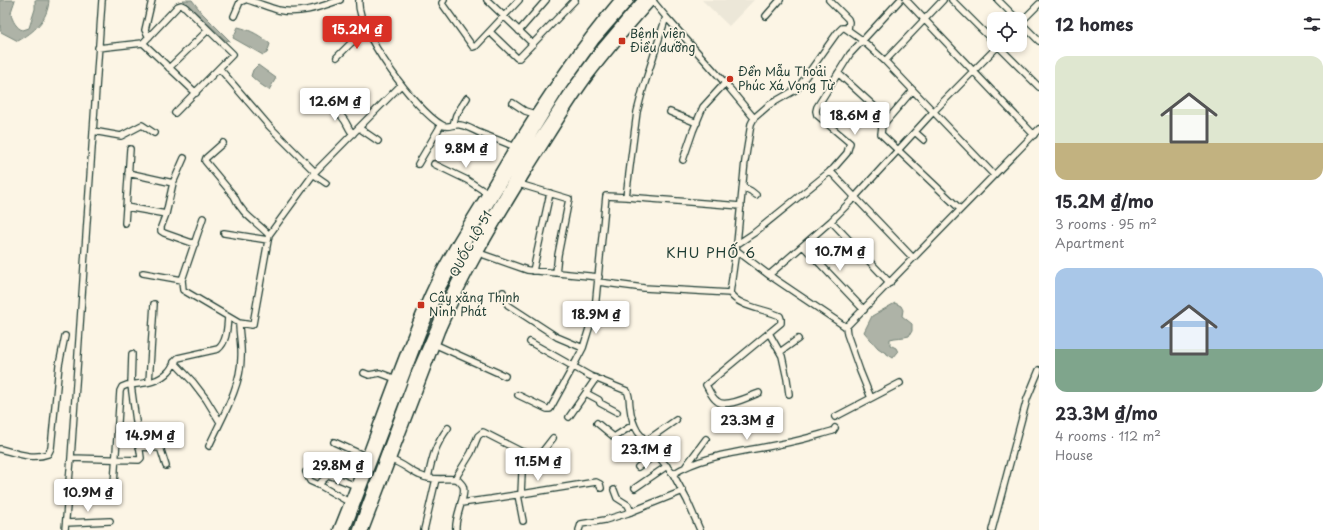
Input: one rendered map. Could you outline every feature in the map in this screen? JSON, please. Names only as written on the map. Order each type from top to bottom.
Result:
[{"type":"highway","name":"QUỐC LỘ 51","points":[[358,530],[389,456],[415,376],[432,343],[448,298],[475,252],[524,154],[576,65],[606,25],[629,0]]},
{"type":"highway","name":"QUỐC LỘ 51","points":[[345,530],[370,458],[436,296],[479,212],[524,154],[585,70],[613,34],[643,0]]},
{"type":"main road","name":"QUỐC LỘ 51","points":[[475,252],[519,184],[524,154],[535,114],[580,48],[619,0]]},
{"type":"main road","name":"QUỐC LỘ 51","points":[[338,530],[356,486],[370,458],[396,379],[430,294],[451,253],[479,212],[487,193],[524,154],[586,81],[616,41],[652,0]]},
{"type":"main road","name":"QUỐC LỘ 51","points":[[364,530],[389,456]]},
{"type":"street","points":[[65,530],[102,0]]},
{"type":"street","points":[[149,37],[146,30],[152,0]]},
{"type":"street","points":[[234,16],[240,2],[247,0],[279,10],[295,11],[318,8],[340,0]]},
{"type":"street","points":[[359,0],[359,8],[368,31],[389,68],[401,85],[441,125],[445,127],[460,125],[524,154]]},
{"type":"street","points":[[444,0],[443,5],[472,46],[476,46],[519,0]]},
{"type":"street","points":[[487,0],[533,44]]},
{"type":"street","points":[[519,31],[546,0]]},
{"type":"street","points":[[490,32],[517,58],[521,57],[575,0]]},
{"type":"street","points":[[652,0],[754,118]]},
{"type":"street","points":[[766,16],[780,0]]},
{"type":"street","points":[[829,0],[848,19],[848,29]]},
{"type":"street","points":[[736,248],[830,171],[847,153],[850,143],[822,119],[816,111],[850,54],[900,0]]},
{"type":"street","points":[[906,0],[1034,135]]},
{"type":"street","points":[[885,61],[944,0]]},
{"type":"street","points":[[952,0],[987,35]]},
{"type":"street","points":[[998,0],[1009,12]]},
{"type":"street","points":[[1027,15],[1039,4]]},
{"type":"street","points":[[98,48],[143,43],[178,6],[181,5],[233,54],[220,69],[175,113]]},
{"type":"street","points":[[626,197],[634,133],[643,89],[666,17]]},
{"type":"street","points":[[760,393],[733,403],[723,404],[716,401],[706,385],[781,323],[780,316],[741,302],[733,298],[730,293],[745,161],[751,124],[754,118],[769,105],[797,89],[842,28],[848,29],[885,61],[994,175]]},
{"type":"street","points":[[169,68],[208,30]]},
{"type":"street","points":[[1027,30],[1039,41]]},
{"type":"street","points":[[337,57],[351,43],[368,31]]},
{"type":"street","points":[[143,43],[196,92]]},
{"type":"street","points":[[769,275],[831,221],[855,197],[991,52]]},
{"type":"street","points":[[1004,52],[1039,87]]},
{"type":"street","points":[[220,69],[269,126],[326,184]]},
{"type":"street","points":[[838,73],[888,119]]},
{"type":"street","points":[[683,160],[706,103],[725,83]]},
{"type":"street","points":[[204,218],[182,280],[183,290],[239,323],[250,325],[253,324],[268,238],[314,173],[401,85]]},
{"type":"street","points":[[913,90],[882,126],[881,134],[899,149],[960,209]]},
{"type":"street","points":[[453,125],[456,115],[467,98]]},
{"type":"street","points":[[320,103],[337,112],[343,118],[353,134]]},
{"type":"street","points":[[513,103],[535,114]]},
{"type":"street","points":[[670,112],[697,123]]},
{"type":"street","points":[[93,131],[121,136],[142,125],[154,133]]},
{"type":"street","points":[[418,164],[441,125]]},
{"type":"street","points":[[359,128],[378,142]]},
{"type":"street","points":[[846,327],[1039,129]]},
{"type":"street","points":[[915,132],[924,140]]},
{"type":"street","points":[[223,142],[206,158],[205,161],[234,196],[236,202],[248,217],[262,227],[268,238]]},
{"type":"street","points":[[125,223],[130,149]]},
{"type":"street","points":[[184,158],[173,183],[161,230],[164,233],[195,244]]},
{"type":"street","points":[[434,164],[467,180],[487,193]]},
{"type":"street","points":[[830,171],[913,258]]},
{"type":"street","points":[[128,173],[173,183]]},
{"type":"street","points":[[519,184],[569,199],[556,273]]},
{"type":"street","points":[[743,187],[756,195]]},
{"type":"street","points":[[533,271],[550,193]]},
{"type":"street","points":[[518,395],[549,410],[574,367],[583,348],[595,309],[605,197],[626,197],[741,206]]},
{"type":"street","points":[[126,207],[166,214]]},
{"type":"street","points":[[831,221],[890,283]]},
{"type":"street","points":[[224,233],[268,238]]},
{"type":"street","points":[[819,263],[846,238]]},
{"type":"street","points":[[803,246],[864,310]]},
{"type":"street","points":[[736,248],[769,275],[846,327],[860,371],[871,398]]},
{"type":"street","points":[[475,252],[516,267],[533,271],[598,279],[636,287],[730,293]]},
{"type":"street","points":[[143,273],[182,280]]},
{"type":"street","points":[[503,292],[504,298],[508,305],[557,337],[583,348]]},
{"type":"street","points":[[149,382],[154,304]]},
{"type":"street","points":[[114,484],[120,391],[122,387],[131,384],[155,382],[165,376],[178,358],[218,349],[223,345],[228,317]]},
{"type":"street","points":[[209,446],[228,406],[238,379],[241,358],[239,323]]},
{"type":"street","points":[[770,333],[780,352],[789,394]]},
{"type":"street","points":[[0,449],[30,456],[41,457],[48,454],[51,448],[59,365],[65,336]]},
{"type":"street","points":[[780,352],[798,339]]},
{"type":"street","points":[[530,342],[574,367],[627,391],[629,395],[629,405],[633,425],[673,474],[683,491],[700,530]]},
{"type":"street","points":[[432,343],[505,376]]},
{"type":"street","points":[[71,458],[139,460],[141,458],[131,384],[132,354]]},
{"type":"street","points":[[174,362],[193,382],[220,422]]},
{"type":"street","points":[[992,530],[1026,398],[1039,370]]},
{"type":"street","points":[[364,373],[369,375],[380,373],[396,379]]},
{"type":"street","points":[[569,417],[596,378]]},
{"type":"street","points":[[835,417],[900,383]]},
{"type":"street","points":[[586,393],[599,400],[600,403],[617,412]]},
{"type":"street","points":[[646,441],[676,420]]},
{"type":"street","points":[[596,423],[614,437],[633,425]]},
{"type":"street","points":[[154,428],[166,466]]},
{"type":"street","points":[[428,478],[438,440],[448,428]]},
{"type":"street","points":[[673,474],[685,466],[724,455],[834,431],[836,428]]},
{"type":"street","points":[[455,479],[471,453],[478,436],[483,432],[534,458],[538,457],[553,438]]},
{"type":"street","points":[[685,466],[706,439]]},
{"type":"street","points":[[334,442],[370,458]]},
{"type":"street","points":[[139,447],[161,448]]},
{"type":"street","points":[[523,452],[520,494],[523,521]]},
{"type":"street","points":[[638,467],[657,454]]},
{"type":"street","points":[[389,456],[419,475],[436,479],[457,479],[464,486],[464,493],[455,526],[456,530]]},
{"type":"street","points":[[635,488],[667,466]]},
{"type":"street","points":[[306,472],[310,481],[349,502]]},
{"type":"street","points":[[319,485],[329,476],[356,486]]},
{"type":"street","points":[[424,530],[436,479]]},
{"type":"street","points":[[461,503],[596,482],[600,484],[601,488]]},
{"type":"street","points":[[614,490],[618,498],[626,503],[631,512]]},
{"type":"street","points":[[579,530],[581,524],[605,520],[631,512],[683,491]]},
{"type":"street","points":[[66,523],[110,521]]},
{"type":"shaded area","points":[[0,0],[15,0],[11,14],[17,26],[23,30],[29,28],[35,9],[35,0],[49,0],[46,14],[39,25],[18,41],[1,32]]},
{"type":"shaded area","points":[[183,0],[192,0],[202,13],[230,41],[225,40]]},
{"type":"shaded area","points":[[702,0],[754,0],[729,26]]},
{"type":"shaded area","points":[[238,27],[256,34],[270,44],[267,53],[263,55],[233,38]]},
{"type":"shaded area","points":[[258,65],[276,78],[269,90],[251,76],[253,70]]},
{"type":"shaded area","points":[[895,303],[901,306],[903,310],[902,316],[912,324],[912,331],[909,336],[890,339],[890,345],[896,348],[898,352],[893,358],[878,348],[864,332],[872,316]]},
{"type":"place","name":"Bệnh viện Điều dưỡng","points":[[622,41]]},
{"type":"place","name":"Đền Mẫu Thoải Phúc Xá Vọng Từ","points":[[730,79]]},
{"type":"place","name":"Cây xăng Thịnh Ninh Phát","points":[[421,305]]},
{"type":"district","name":"KHU PHỐ 6","points":[[711,253]]}]
